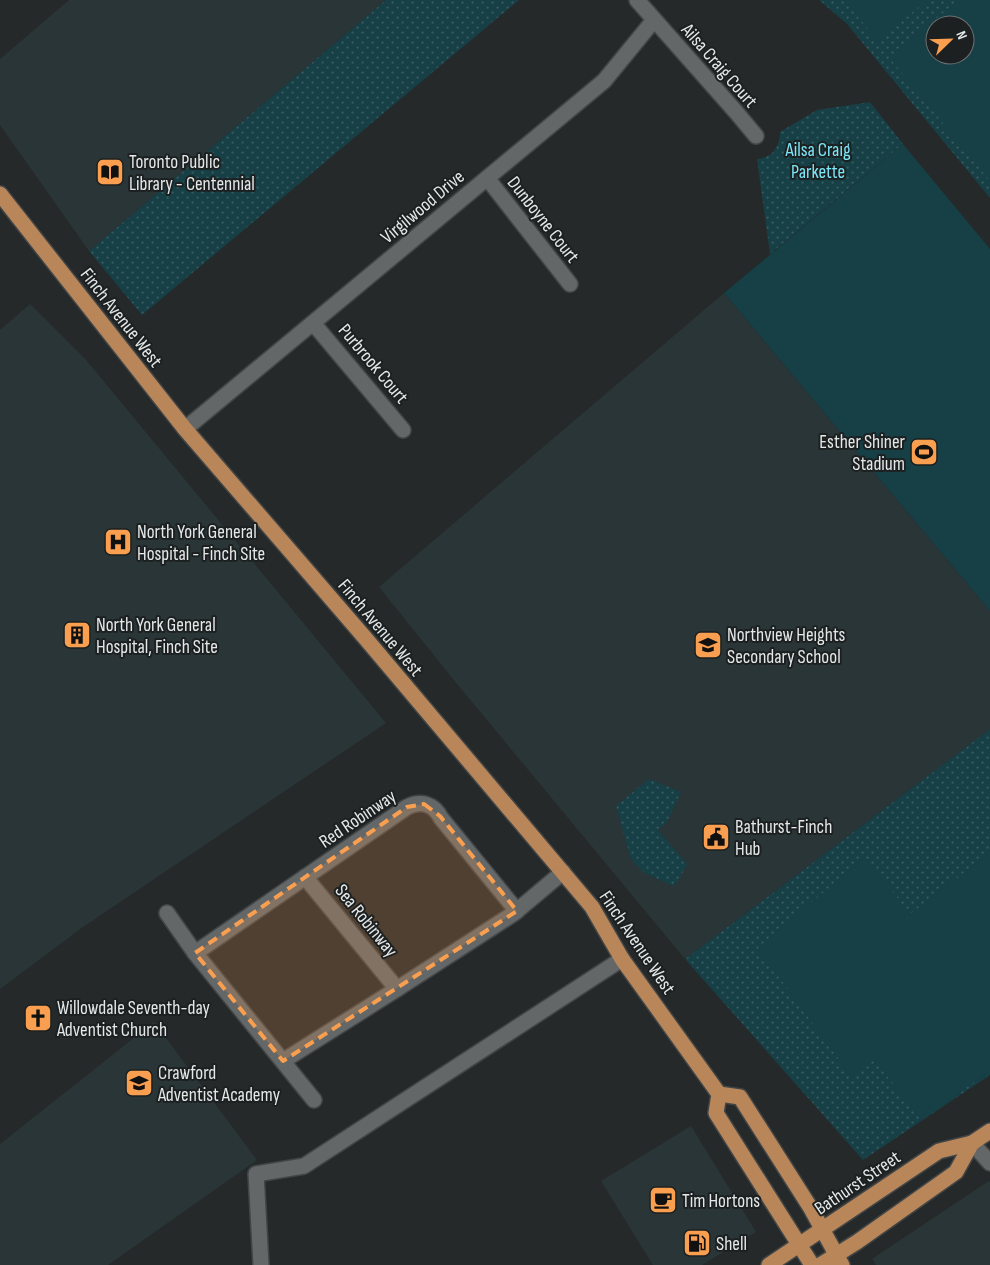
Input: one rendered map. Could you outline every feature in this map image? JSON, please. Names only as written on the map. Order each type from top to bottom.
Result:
[{"type":"main road","name":"Finch Avenue West","points":[[0,194],[185,429],[366,639],[592,907],[622,958],[719,1094]]},
{"type":"main road","points":[[812,1265],[716,1113],[719,1094],[740,1097],[810,1207],[839,1260]]},
{"type":"main road","name":"Bathurst Street","points":[[769,1265],[939,1151],[972,1143],[990,1131]]},
{"type":"main road","name":"Bathurst Street","points":[[820,1265],[839,1260],[857,1242],[956,1172],[972,1143]]},
{"type":"street","points":[[637,0],[654,20]]},
{"type":"street","name":"Ailsa Craig Court","points":[[654,20],[756,136]]},
{"type":"street","name":"Virgilwood Drive","points":[[185,429],[604,81],[654,20]]},
{"type":"street","name":"Dunboyne Court","points":[[486,178],[570,284]]},
{"type":"street","name":"Purbrook Court","points":[[314,323],[403,430]]},
{"type":"street","name":"Red Robinway","points":[[196,953],[407,806],[414,804],[432,806],[436,810],[517,911]]},
{"type":"street","points":[[283,1061],[517,911],[563,872]]},
{"type":"street","name":"Sea Robinway","points":[[306,877],[398,989]]},
{"type":"street","points":[[167,913],[196,953],[314,1100]]},
{"type":"street","points":[[261,1265],[256,1174],[304,1166],[622,958]]},
{"type":"street","points":[[972,1143],[990,1163]]},
{"type":"highlighted area","points":[[424,804],[440,816],[517,911],[283,1061],[195,953],[407,807]]},
{"type":"shaded area","points":[[69,0],[386,0],[89,251],[0,125],[0,59]]},
{"type":"shaded area","name":"Northview Heights Secondary School","points":[[724,293],[990,611],[990,729],[685,959],[379,587]]},
{"type":"shaded area","name":"North York General Hospital - Finch Site","points":[[30,304],[87,361],[386,723],[83,927],[0,989],[0,330]]},
{"type":"shaded area","name":"Crawford Adventist Academy","points":[[154,1022],[257,1160],[108,1265],[0,1265],[0,1144]]},
{"type":"shaded area","points":[[691,1126],[756,1232],[702,1265],[653,1265],[601,1181]]},
{"type":"shaded area","points":[[989,1181],[990,1265],[876,1265],[872,1259]]},
{"type":"green space","points":[[386,0],[519,0],[142,315],[89,251]]},
{"type":"green space","points":[[819,0],[990,0],[990,198],[847,24]]},
{"type":"green space","points":[[844,0],[927,0],[878,41]]},
{"type":"green space","points":[[959,0],[990,0],[990,181],[889,57],[925,28],[925,65],[975,65],[975,15],[941,15]]},
{"type":"green space","name":"Ailsa Craig Parkette","points":[[870,102],[903,144],[770,254],[757,159],[767,156],[774,151],[779,142],[780,132],[817,110]]},
{"type":"green space","name":"Esther Shiner Stadium","points":[[903,144],[990,249],[990,611],[724,293]]},
{"type":"green space","points":[[990,729],[990,1075],[863,1160],[685,959]]},
{"type":"green space","points":[[649,779],[681,792],[667,822],[658,830],[687,864],[678,881],[673,886],[643,872],[631,859],[616,806]]},
{"type":"green space","points":[[990,853],[990,1070],[923,1120],[873,1059],[851,1076],[758,948],[864,858],[901,902],[905,918]]},
{"type":"place","name":"Toronto Public Library - Centennial","points":[[110,172]]},
{"type":"place","name":"Esther Shiner Stadium","points":[[924,452]]},
{"type":"place","name":"North York General Hospital - Finch Site","points":[[118,542]]},
{"type":"place","name":"North York General Hospital, Finch Site","points":[[77,635]]},
{"type":"place","name":"Northview Heights Secondary School","points":[[708,645]]},
{"type":"place","name":"Bathurst-Finch Hub","points":[[716,837]]},
{"type":"place","name":"Willowdale Seventh-day Adventist Church","points":[[38,1018]]},
{"type":"place","name":"Crawford Adventist Academy","points":[[139,1083]]},
{"type":"place","name":"Tim Hortons","points":[[663,1200]]},
{"type":"place","name":"Shell","points":[[697,1243]]}]
